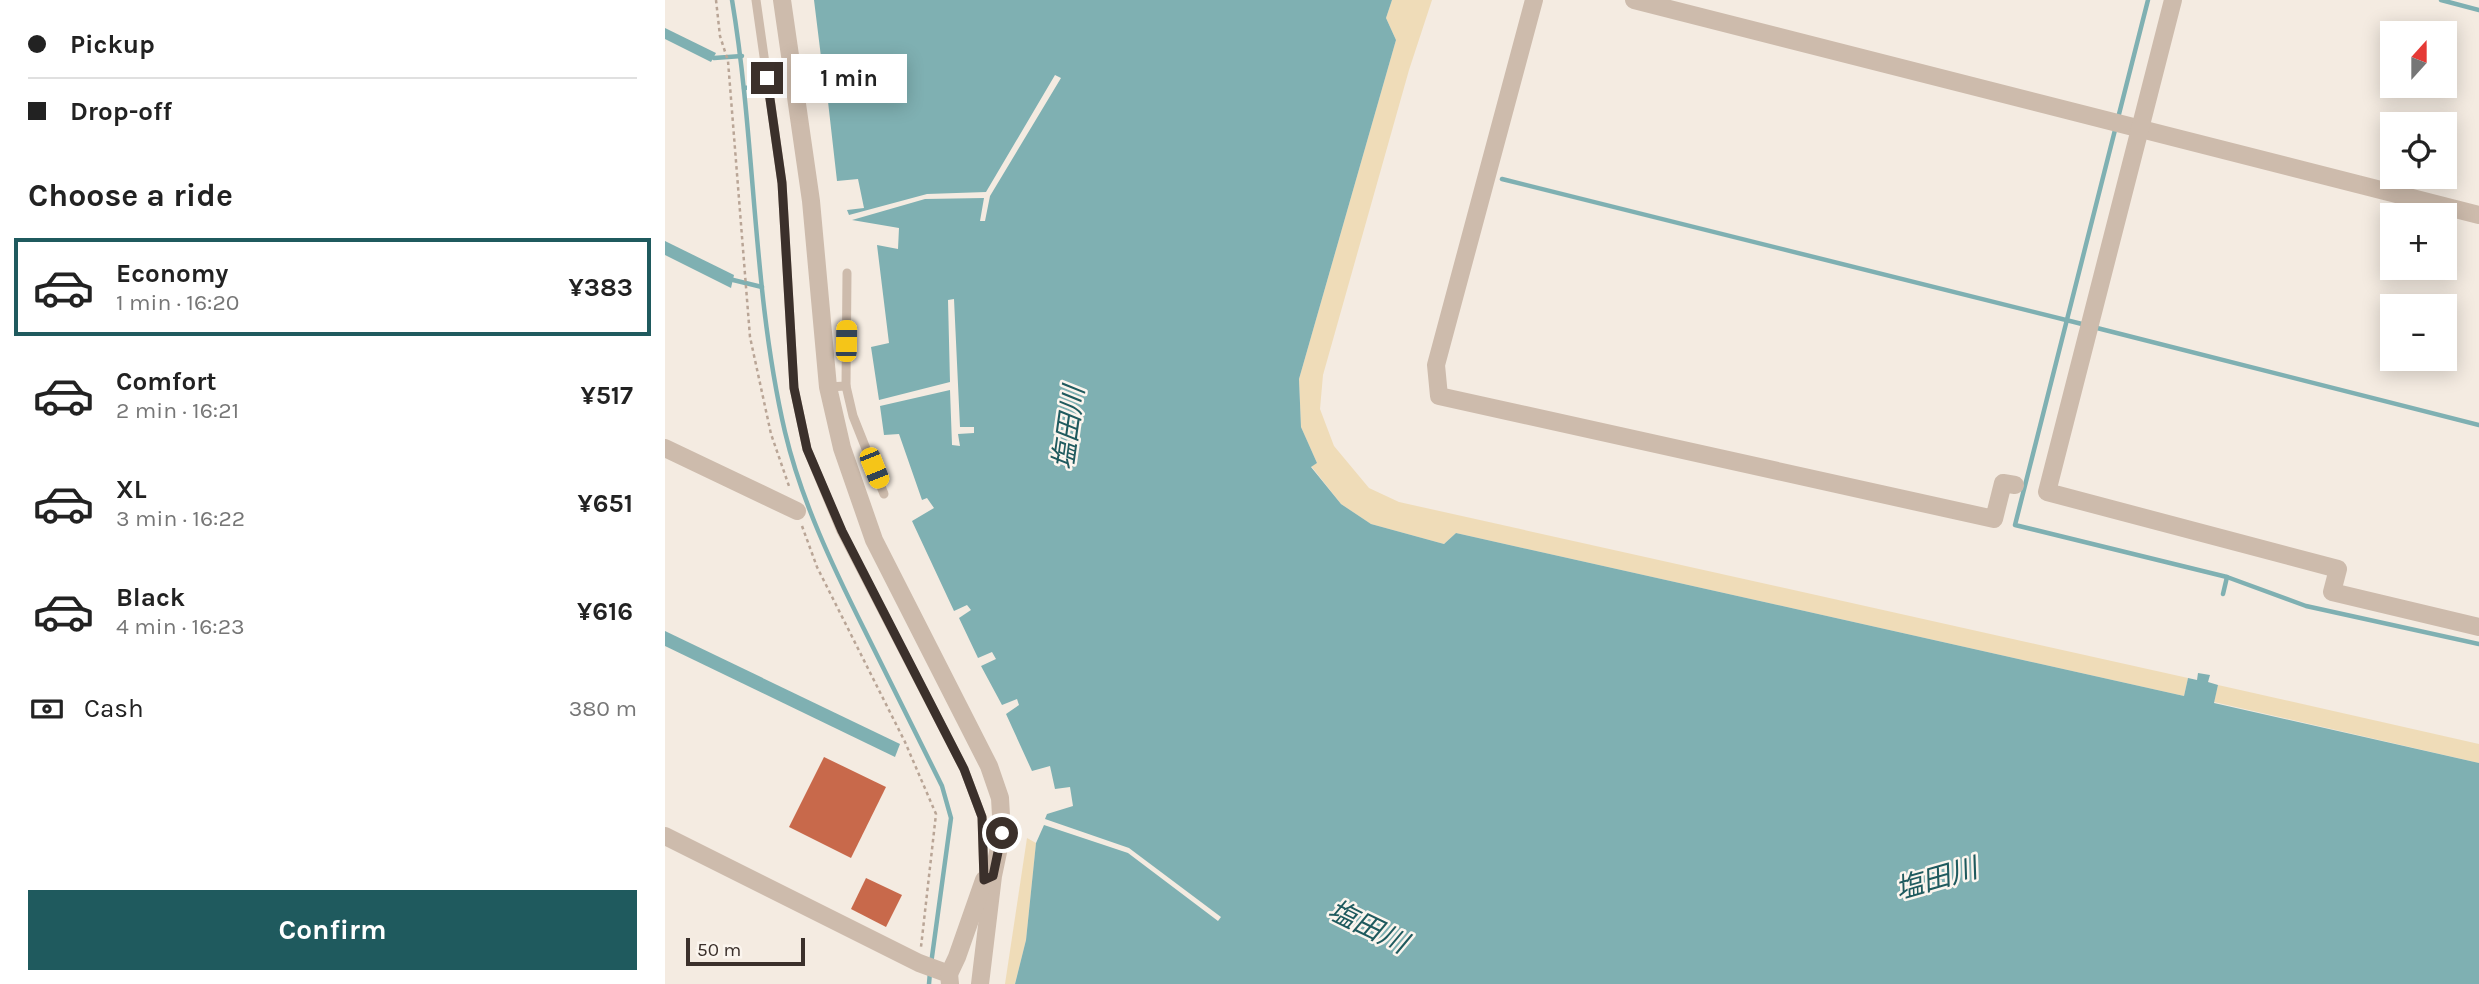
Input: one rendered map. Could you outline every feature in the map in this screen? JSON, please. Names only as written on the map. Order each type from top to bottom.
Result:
[{"type":"street","points":[[665,836],[946,976],[957,957],[989,878],[1002,833],[1000,798],[989,766],[874,540],[842,448],[837,387],[782,0]]},
{"type":"street","points":[[1534,0],[1436,365],[1439,396],[1994,519],[2003,483],[2015,485]]},
{"type":"street","points":[[1634,0],[2479,215]]},
{"type":"street","points":[[2173,0],[2134,126],[2047,492],[2338,569],[2332,592],[2479,627]]},
{"type":"street","points":[[666,450],[797,511]]},
{"type":"street","points":[[981,984],[989,878]]},
{"type":"lane","points":[[756,0],[782,183],[794,388],[807,449],[842,531],[964,769],[982,817],[989,878]]},
{"type":"lane","points":[[847,273],[837,387],[853,416],[884,494]]},
{"type":"path","points":[[716,0],[720,36],[728,61],[750,337],[771,434],[817,567],[905,743],[936,814],[919,963]]},
{"type":"sand","points":[[1392,0],[1432,0],[1409,70],[1323,375],[1320,409],[1334,446],[1369,488],[1399,502],[2188,678],[2184,696],[1456,533],[1444,544],[1371,524],[1341,504],[1311,466],[1317,463],[1301,427],[1299,379],[1396,40],[1386,18]]},
{"type":"sand","points":[[2218,685],[2479,744],[2479,763],[2214,702]]},
{"type":"sand","points":[[1027,838],[1036,843],[1026,940],[1015,984],[1005,984]]},
{"type":"water","name":"塩田川","points":[[814,0],[1392,0],[1386,18],[1396,40],[1299,379],[1301,427],[1317,463],[1311,467],[1341,504],[1371,524],[1444,544],[1456,533],[2184,696],[2188,678],[2197,680],[2198,673],[2210,675],[2208,682],[2218,685],[2214,703],[2479,763],[2479,984],[1015,984],[1026,940],[1036,843],[1044,825],[1128,853],[1218,921],[1221,917],[1129,848],[1045,819],[1047,814],[1073,806],[1070,787],[1055,789],[1050,766],[1032,771],[1006,714],[1019,705],[1017,699],[1002,705],[981,666],[996,659],[992,652],[978,658],[959,618],[971,610],[967,605],[954,611],[912,521],[934,508],[927,498],[922,500],[899,434],[884,435],[880,406],[950,390],[952,445],[960,446],[958,434],[974,433],[974,427],[960,427],[954,299],[948,300],[950,382],[879,400],[871,347],[889,343],[877,245],[898,249],[899,228],[852,220],[925,199],[984,198],[980,221],[985,221],[990,196],[1061,78],[1055,75],[986,192],[927,194],[849,215],[847,210],[864,208],[858,179],[837,181],[826,84],[838,82],[834,60],[822,65]]},
{"type":"water","points":[[665,28],[716,53],[711,62],[665,39]]},
{"type":"water","points":[[665,241],[734,275],[731,288],[665,255]]},
{"type":"water","points":[[665,631],[900,744],[895,757],[665,646]]},
{"type":"building","points":[[824,757],[886,787],[851,858],[789,827]]},
{"type":"building","points":[[866,878],[902,895],[886,927],[851,909]]},
{"type":"waterway","points":[[732,0],[746,108],[766,325],[785,432],[800,483],[830,557],[942,786],[951,818],[931,964]]},
{"type":"waterway","points":[[2118,118],[2148,0]]},
{"type":"waterway","points":[[2441,0],[2479,10]]},
{"type":"waterway","points":[[710,56],[742,56]]},
{"type":"waterway","points":[[828,73],[841,73]]},
{"type":"waterway","points":[[744,88],[755,87]]},
{"type":"waterway","points":[[2116,126],[2015,525],[2227,577],[2223,594]]},
{"type":"waterway","points":[[1502,179],[2082,324]]},
{"type":"waterway","points":[[729,279],[762,287]]},
{"type":"waterway","points":[[2097,328],[2479,425]]},
{"type":"waterway","points":[[2227,577],[2306,606],[2479,644]]},
{"type":"waterway","points":[[929,984],[930,972]]},
{"type":"route","points":[[767,78],[782,183],[794,388],[807,449],[842,531],[964,769],[982,817],[984,880],[993,876],[1002,833]]}]
